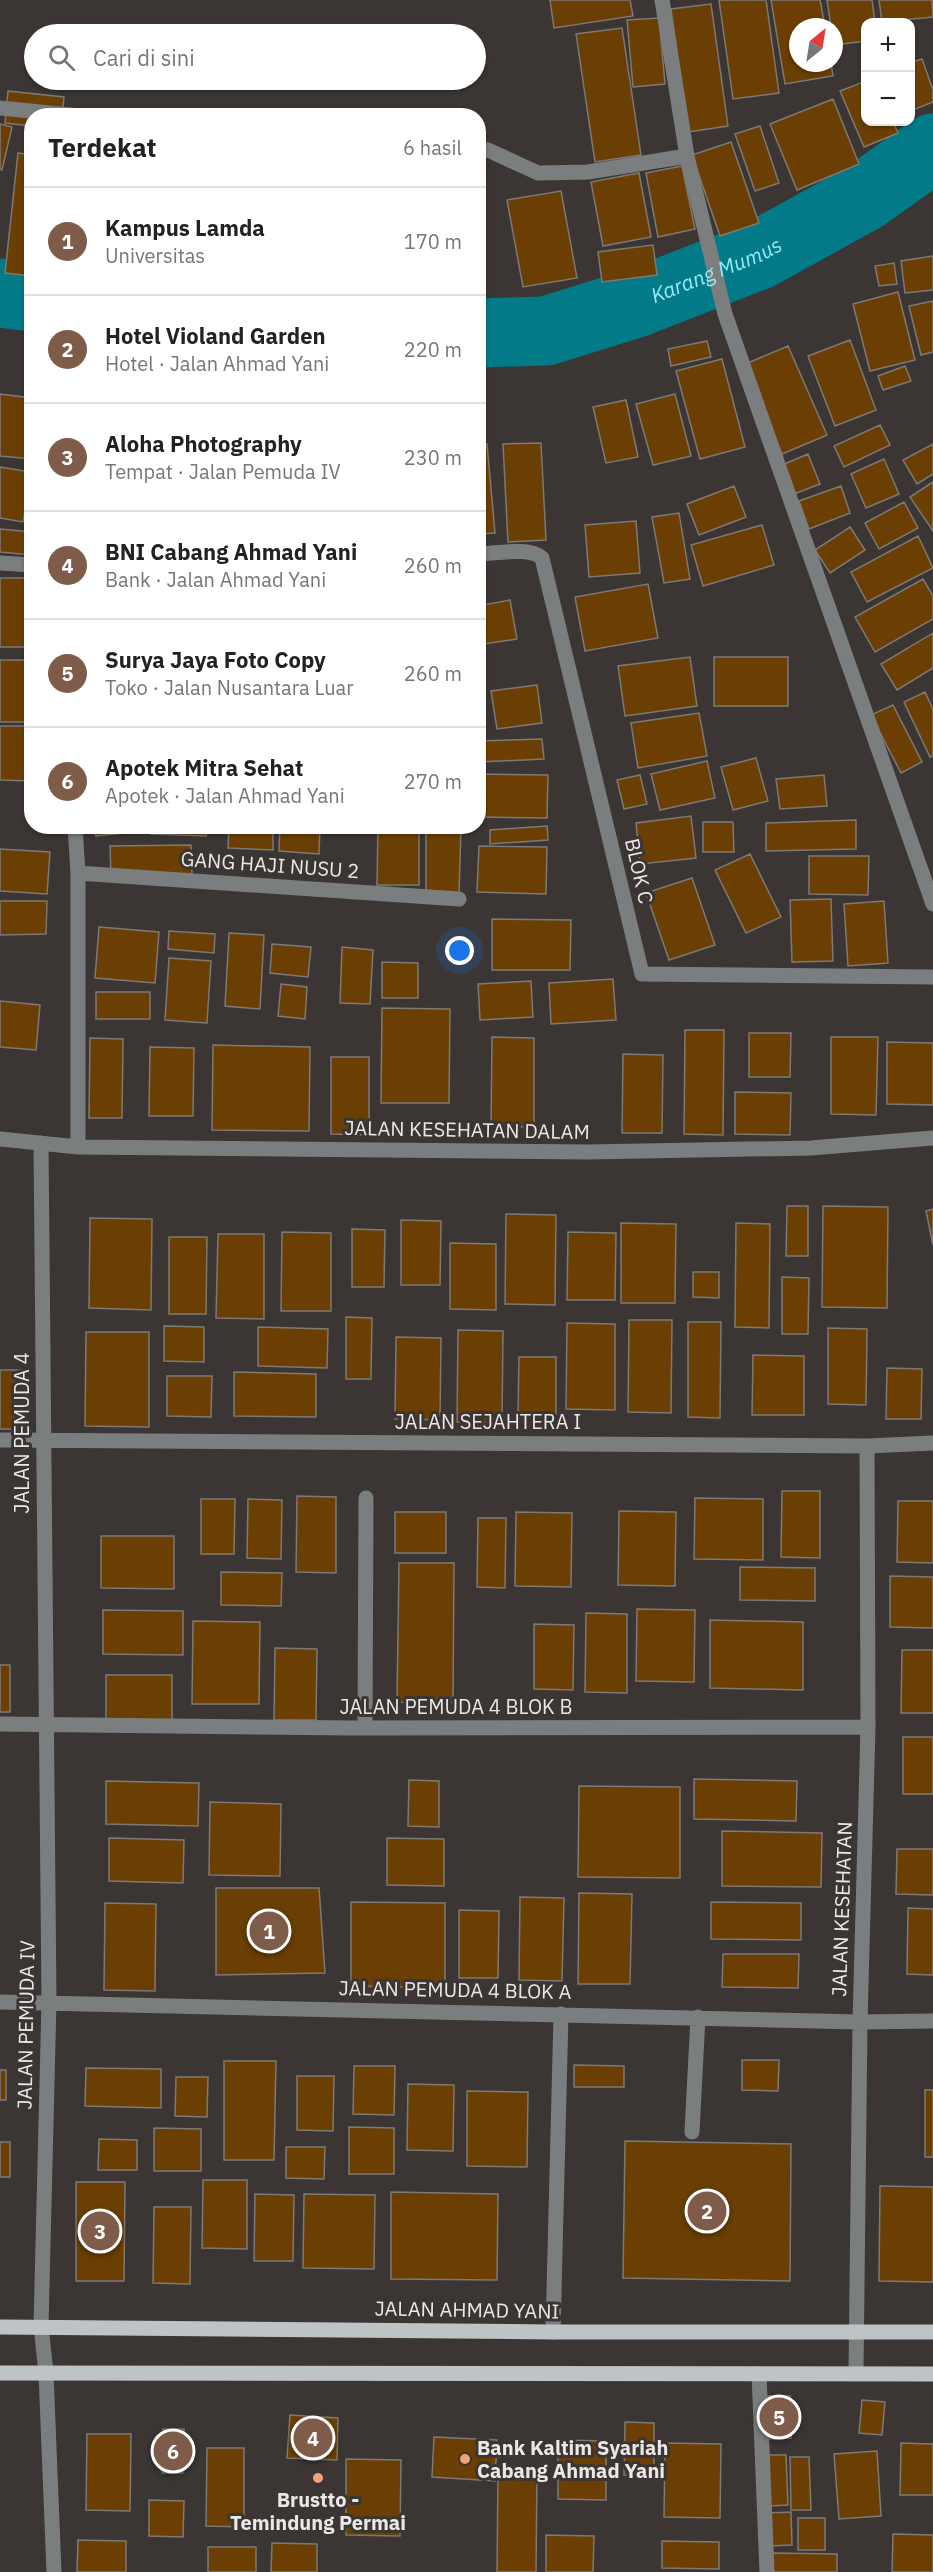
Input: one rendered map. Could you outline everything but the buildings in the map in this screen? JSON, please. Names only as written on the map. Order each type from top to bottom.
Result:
[{"type":"main road","name":"JALAN AHMAD YANI","points":[[0,2326],[553,2332],[933,2332]]},
{"type":"main road","points":[[0,2373],[933,2374]]},
{"type":"street","points":[[662,0],[688,161],[725,314],[933,904]]},
{"type":"street","points":[[0,108],[24,110]]},
{"type":"street","points":[[486,150],[538,173],[588,172],[688,161]]},
{"type":"street","name":"BLOK C","points":[[486,554],[527,553],[538,554],[543,558],[642,974],[933,977]]},
{"type":"street","points":[[0,562],[24,564]]},
{"type":"street","points":[[76,834],[78,873],[78,1147]]},
{"type":"street","name":"GANG HAJI NUSU 2","points":[[78,873],[459,899]]},
{"type":"street","name":"JALAN KESEHATAN DALAM","points":[[0,1139],[78,1147],[588,1152],[811,1148],[933,1138]]},
{"type":"street","name":"JALAN PEMUDA 4","points":[[41,1143],[45,1724]]},
{"type":"street","name":"JALAN SEJAHTERA I","points":[[0,1440],[867,1446],[933,1443]]},
{"type":"street","name":"JALAN KESEHATAN","points":[[856,2374],[860,2022],[868,1727],[867,1446]]},
{"type":"street","points":[[365,1728],[366,1498]]},
{"type":"street","name":"JALAN PEMUDA 4 BLOK B","points":[[0,1724],[365,1728],[868,1727]]},
{"type":"street","name":"JALAN PEMUDA IV","points":[[45,1724],[49,2002],[41,2326],[46,2373],[54,2572]]},
{"type":"street","name":"JALAN PEMUDA 4 BLOK A","points":[[0,2002],[860,2022],[933,2021]]},
{"type":"street","points":[[553,2332],[561,2014]]},
{"type":"street","points":[[692,2132],[698,2017]]},
{"type":"street","points":[[759,2374],[767,2572]]},
{"type":"waterway","name":"Karang Mumus","points":[[486,333],[546,331],[639,302],[759,255],[864,197],[933,148]]},
{"type":"waterway","name":"Karang Mumus","points":[[0,293],[24,296]]},
{"type":"place","name":"Kampus Lamda","points":[[269,1931]]},
{"type":"place","name":"Hotel Violand Garden","points":[[707,2211]]},
{"type":"place","name":"Aloha Photography","points":[[100,2231]]},
{"type":"place","name":"Surya Jaya Foto Copy","points":[[779,2417]]},
{"type":"place","name":"BNI Cabang Ahmad Yani","points":[[313,2438]]},
{"type":"place","name":"Apotek Mitra Sehat","points":[[173,2451]]},
{"type":"place","name":"Bank Kaltim Syariah Cabang Ahmad Yani","points":[[465,2459]]},
{"type":"place","name":"Brustto - Temindung Permai","points":[[318,2478]]}]
